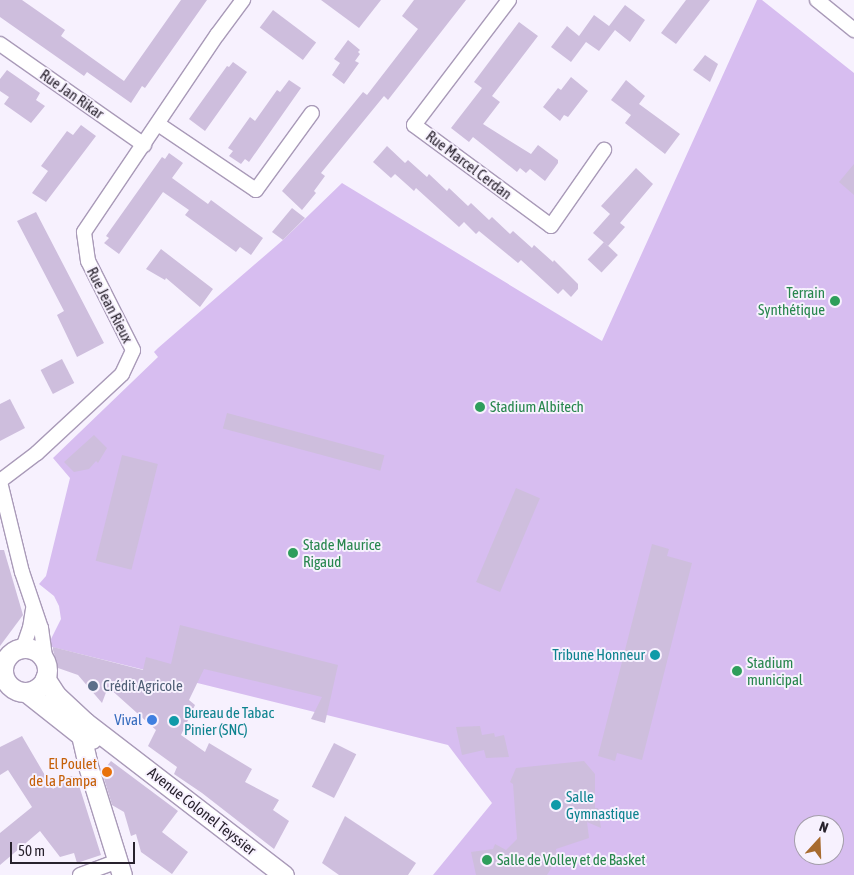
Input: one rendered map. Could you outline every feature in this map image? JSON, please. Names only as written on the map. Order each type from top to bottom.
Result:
[{"type":"main road","points":[[23,648],[37,652],[46,670],[38,688],[26,692],[13,688],[8,683],[4,677],[2,661],[12,653],[23,648]]},
{"type":"main road","name":"Avenue Colonel Teyssier","points":[[46,670],[56,695],[85,722],[284,875]]},
{"type":"main road","name":"Avenue Colonel Teyssier","points":[[26,692],[80,735],[120,748]]},
{"type":"main road","points":[[80,735],[120,868]]},
{"type":"street","name":"Rue Jean Rieux","points":[[0,482],[37,452],[122,374],[133,350],[88,261],[84,232],[217,35],[243,0]]},
{"type":"street","name":"Rue Marcel Cerdan","points":[[509,0],[414,125],[551,226],[604,150]]},
{"type":"street","points":[[817,0],[854,30]]},
{"type":"street","name":"Rue Jan Rikar","points":[[0,44],[144,145]]},
{"type":"street","points":[[158,124],[256,190],[312,113]]},
{"type":"street","points":[[0,482],[22,572],[41,628],[46,670]]},
{"type":"street","points":[[23,648],[30,628],[34,606]]},
{"type":"street","points":[[80,875],[120,868]]},
{"type":"shaded area","name":"Stadium Albitech","points":[[757,0],[762,0],[854,73],[854,875],[433,875],[492,803],[448,745],[52,647],[50,641],[61,619],[59,606],[54,596],[39,584],[46,576],[70,478],[53,458],[158,357],[154,352],[158,348],[283,240],[342,183],[602,341]]},
{"type":"building","points":[[0,0],[22,0],[65,30],[61,36],[124,81],[181,0],[207,0],[145,88],[142,86],[131,103],[87,72],[84,76],[0,17]]},
{"type":"building","points":[[321,0],[381,0],[359,28]]},
{"type":"building","points":[[414,0],[466,0],[388,100],[384,96],[321,173],[325,176],[314,191],[316,193],[302,210],[282,191],[363,92],[367,95],[418,29],[402,16]]},
{"type":"building","points":[[686,0],[710,0],[676,44],[661,33]]},
{"type":"building","points":[[625,5],[645,20],[630,42],[615,30],[599,51],[586,42],[571,62],[551,47],[567,26],[579,36],[594,15],[609,26]]},
{"type":"building","points":[[273,10],[316,42],[303,60],[260,28]]},
{"type":"building","points":[[519,22],[538,36],[492,96],[500,102],[483,124],[531,154],[538,145],[558,160],[558,163],[545,181],[530,169],[526,173],[520,168],[517,172],[473,137],[469,142],[451,128],[482,88],[474,82]]},
{"type":"building","points":[[348,40],[360,50],[358,52],[360,54],[355,61],[359,63],[344,84],[332,75],[340,63],[334,59]]},
{"type":"building","points":[[705,55],[718,64],[710,82],[693,70]]},
{"type":"building","points":[[233,62],[247,72],[205,131],[189,119],[227,66],[229,67]]},
{"type":"building","points":[[7,70],[40,93],[36,100],[45,106],[31,123],[4,104],[9,97],[0,91],[0,79]]},
{"type":"building","points":[[571,77],[588,91],[568,117],[564,115],[560,121],[543,107],[558,88],[561,90]]},
{"type":"building","points":[[289,80],[301,88],[249,162],[245,159],[241,164],[229,156],[233,151],[228,148],[250,117],[255,121],[277,90],[280,92]]},
{"type":"building","points":[[626,80],[645,96],[639,104],[680,134],[665,154],[625,123],[631,115],[611,100]]},
{"type":"building","points":[[81,125],[96,136],[46,202],[32,193],[48,171],[41,166],[67,131],[73,135]]},
{"type":"building","points":[[387,146],[405,163],[408,160],[427,177],[429,174],[447,191],[449,188],[468,206],[471,203],[489,220],[492,217],[510,234],[513,231],[532,248],[534,245],[553,262],[554,260],[578,284],[578,289],[571,297],[563,289],[558,294],[521,260],[518,263],[479,231],[476,234],[464,222],[459,227],[416,188],[414,191],[395,174],[391,178],[373,162]]},
{"type":"building","points":[[169,153],[183,163],[172,178],[208,204],[211,200],[263,238],[251,255],[240,247],[236,252],[185,215],[189,210],[163,192],[119,254],[104,243],[109,238],[106,236],[162,157],[165,159]]},
{"type":"building","points":[[854,164],[854,195],[839,182]]},
{"type":"building","points":[[636,168],[653,184],[620,223],[625,227],[608,246],[593,233],[610,214],[601,206]]},
{"type":"building","points":[[292,208],[305,218],[283,240],[272,232]]},
{"type":"building","points":[[36,212],[104,343],[77,357],[57,315],[64,311],[17,221]]},
{"type":"building","points":[[604,242],[618,255],[602,273],[588,260]]},
{"type":"building","points":[[161,249],[213,289],[200,307],[166,278],[165,280],[146,269]]},
{"type":"building","points":[[62,359],[74,383],[53,394],[41,370]]},
{"type":"building","points":[[10,399],[25,428],[0,441],[0,404]]},
{"type":"building","points":[[227,413],[384,455],[380,471],[223,428]]},
{"type":"building","points":[[94,435],[107,448],[98,463],[96,461],[89,469],[74,472],[64,462]]},
{"type":"building","points":[[122,455],[158,464],[132,570],[96,561]]},
{"type":"building","points":[[516,488],[540,498],[500,592],[476,582]]},
{"type":"building","points":[[652,544],[669,549],[667,556],[692,563],[642,760],[617,753],[615,761],[598,756]]},
{"type":"building","points":[[0,550],[4,550],[23,615],[0,646]]},
{"type":"building","points":[[180,625],[338,665],[325,723],[311,719],[322,697],[204,669],[189,700],[195,705],[181,735],[205,752],[209,743],[252,769],[245,782],[279,800],[273,810],[289,821],[274,849],[202,793],[174,774],[177,767],[148,746],[156,730],[108,687],[102,703],[78,675],[58,668],[53,650],[53,647],[143,670],[146,657],[171,664]]},
{"type":"building","points":[[480,726],[482,735],[494,733],[495,737],[504,735],[509,757],[486,758],[484,750],[462,755],[456,727]]},
{"type":"building","points":[[22,736],[53,789],[69,776],[76,776],[101,855],[77,863],[74,853],[60,857],[40,831],[0,865],[0,833],[32,807],[8,770],[0,775],[0,747]]},
{"type":"building","points":[[334,743],[356,754],[334,798],[312,787]]},
{"type":"building","points":[[111,761],[178,811],[162,832],[188,852],[172,874],[141,852],[136,834],[131,836],[124,812],[112,805],[102,772]]},
{"type":"building","name":"Salle Gymnastique","points":[[584,761],[595,774],[595,808],[598,808],[601,828],[587,822],[589,838],[556,849],[557,859],[547,875],[476,875],[471,852],[493,849],[495,844],[506,850],[517,839],[513,784],[510,782],[516,768]]},
{"type":"building","points":[[345,816],[416,863],[408,875],[339,875],[322,863]]},
{"type":"place","name":"Terrain Synthétique","points":[[835,301]]},
{"type":"place","name":"Stadium Albitech","points":[[480,407]]},
{"type":"place","name":"Stade Maurice Rigaud","points":[[293,553]]},
{"type":"place","name":"Tribune Honneur","points":[[655,655]]},
{"type":"place","name":"Stadium municipal","points":[[737,671]]},
{"type":"place","name":"Crédit Agricole","points":[[93,686]]},
{"type":"place","name":"Vival","points":[[152,720]]},
{"type":"place","name":"Bureau de Tabac Pinier (SNC)","points":[[174,721]]},
{"type":"place","name":"El Poulet de la Pampa","points":[[107,772]]},
{"type":"place","name":"Salle Gymnastique","points":[[556,805]]},
{"type":"place","name":"Salle de Volley et de Basket","points":[[487,860]]}]
